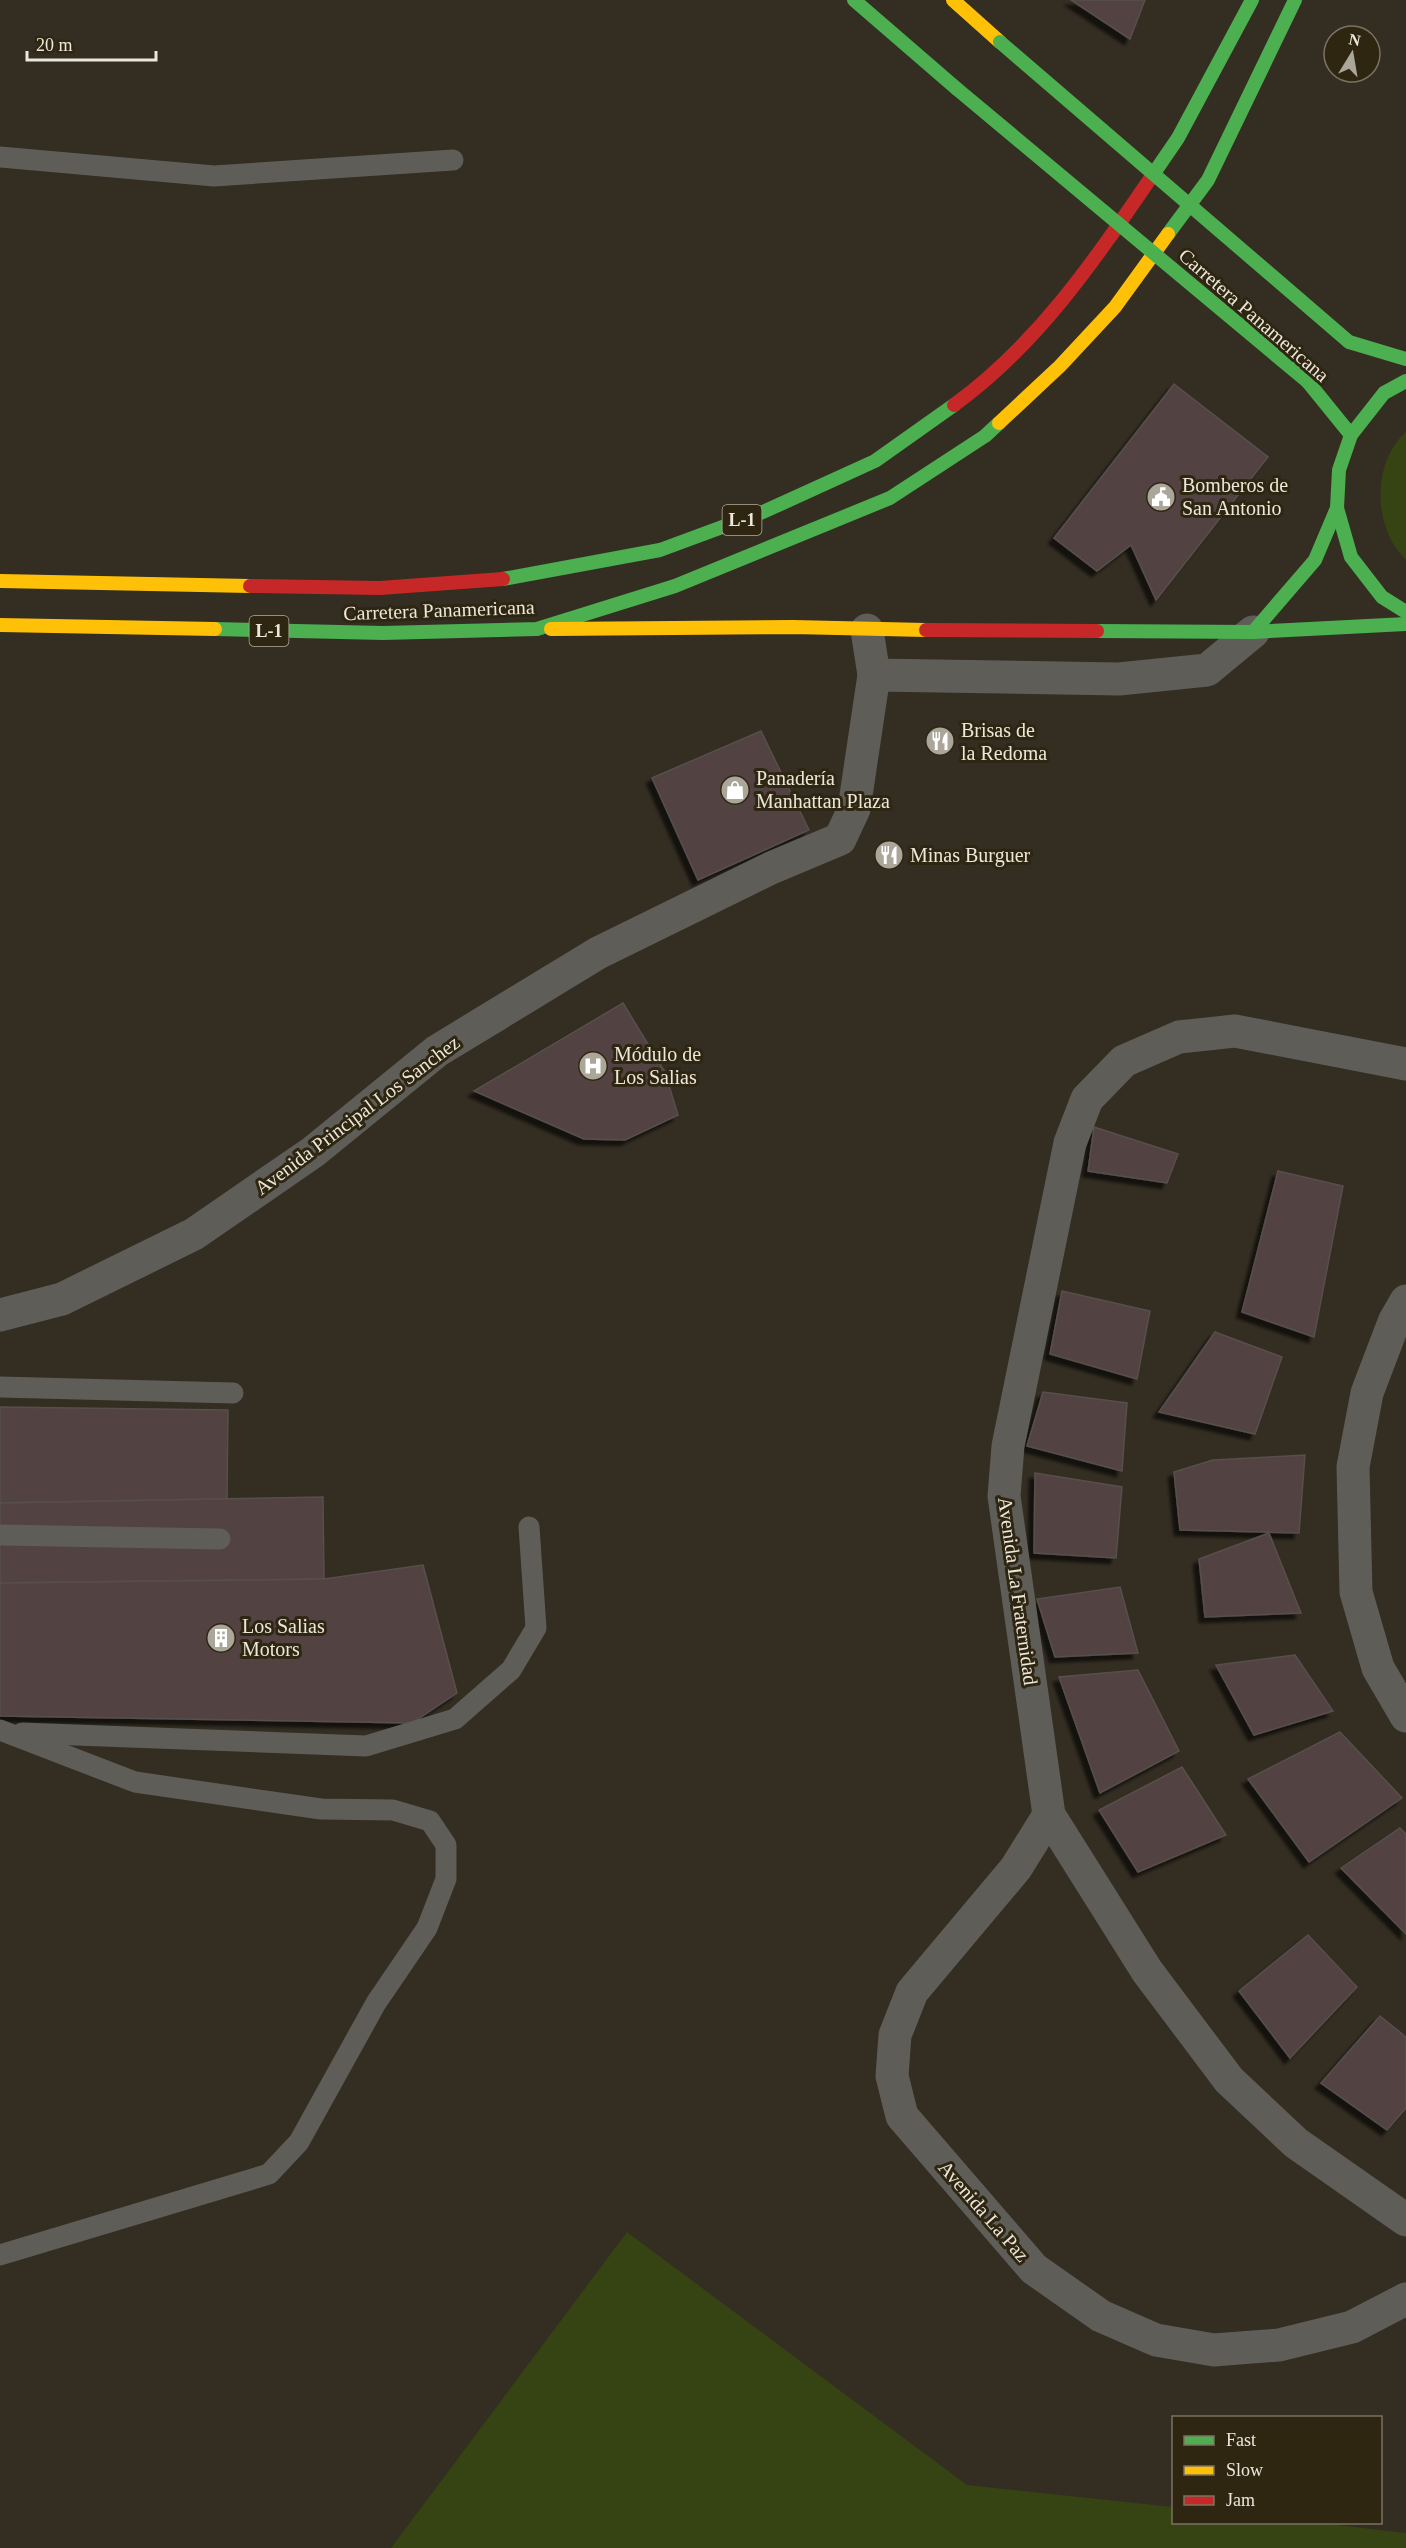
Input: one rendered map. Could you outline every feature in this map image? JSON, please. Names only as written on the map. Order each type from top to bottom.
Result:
[{"type":"main road","name":"Carretera Panamericana","points":[[854,0],[1308,382],[1351,435]]},
{"type":"main road","name":"Carretera Panamericana","points":[[953,0],[1348,342],[1406,359]]},
{"type":"main road","name":"Carretera Panamericana","points":[[0,581],[380,588],[509,578],[660,550],[763,512],[875,461],[960,400],[1037,332],[1092,264],[1178,138],[1252,0]]},
{"type":"main road","name":"Carretera Panamericana","points":[[0,625],[383,633],[537,629],[675,586],[890,498],[985,436],[1060,366],[1115,307],[1208,180],[1295,0]]},
{"type":"main road","points":[[1406,381],[1384,393],[1351,435],[1339,470],[1337,508],[1351,557],[1382,597],[1406,612]]},
{"type":"main road","points":[[1252,632],[1315,560],[1337,508]]},
{"type":"main road","points":[[537,629],[793,627],[867,630],[1252,632],[1406,624]]},
{"type":"street","name":"Avenida Principal Los Sanchez","points":[[0,1315],[62,1299],[194,1234],[313,1152],[437,1051],[597,953],[771,868],[840,839],[854,809],[874,675],[867,630]]},
{"type":"street","points":[[874,675],[1119,678],[1207,670],[1252,632]]},
{"type":"street","name":"Avenida La Fraternidad","points":[[1406,1064],[1235,1031],[1179,1037],[1124,1061],[1087,1099],[1070,1143],[1008,1446],[1004,1496],[1049,1815],[1147,1971],[1229,2080],[1296,2143],[1406,2220]]},
{"type":"street","points":[[1406,1301],[1394,1322],[1367,1393],[1353,1467],[1356,1592],[1378,1668],[1406,1716]]},
{"type":"street","name":"Avenida La Paz","points":[[1049,1815],[1016,1868],[912,1992],[895,2035],[892,2076],[902,2116],[1035,2269],[1101,2316],[1156,2340],[1214,2350],[1279,2345],[1352,2327],[1406,2299]]},
{"type":"lane","points":[[0,157],[214,176],[453,160]]},
{"type":"lane","points":[[0,1387],[233,1393]]},
{"type":"lane","points":[[2,1731],[366,1746],[455,1719],[512,1670],[536,1628],[529,1527]]},
{"type":"lane","points":[[0,1535],[220,1539]]},
{"type":"lane","points":[[0,2255],[269,2174],[299,2142],[376,2003],[428,1928],[447,1879],[447,1845],[430,1821],[393,1810],[321,1809],[135,1782],[2,1731]]},
{"type":"green space","points":[[1406,432],[1406,560],[1395,547],[1387,531],[1380,496],[1387,461],[1395,445]]},
{"type":"green space","points":[[627,2232],[967,2485],[1172,2507],[1172,2524],[1329,2524],[1406,2533],[1406,2548],[391,2548]]},
{"type":"building","points":[[1071,0],[1145,0],[1130,39]]},
{"type":"building","name":"Bomberos de San Antonio","points":[[1174,384],[1268,457],[1156,600],[1131,545],[1097,571],[1054,538]]},
{"type":"building","points":[[761,731],[809,830],[698,880],[652,778]]},
{"type":"building","points":[[623,1003],[665,1072],[678,1115],[625,1140],[584,1139],[474,1091]]},
{"type":"building","points":[[1094,1127],[1178,1154],[1167,1183],[1088,1171]]},
{"type":"building","points":[[1278,1171],[1343,1186],[1314,1337],[1242,1312]]},
{"type":"building","points":[[1062,1291],[1150,1311],[1137,1379],[1050,1354]]},
{"type":"building","points":[[1215,1332],[1282,1357],[1255,1434],[1159,1412]]},
{"type":"building","points":[[1043,1392],[1127,1403],[1122,1471],[1027,1446]]},
{"type":"building","points":[[0,1407],[228,1410],[227,1499],[0,1503]]},
{"type":"building","points":[[1305,1455],[1299,1533],[1180,1530],[1174,1472],[1213,1460]]},
{"type":"building","points":[[1035,1473],[1122,1487],[1116,1558],[1034,1553]]},
{"type":"building","points":[[323,1497],[324,1579],[0,1583],[0,1503]]},
{"type":"building","points":[[1269,1533],[1301,1613],[1205,1617],[1199,1559]]},
{"type":"building","name":"Los Salias Motors","points":[[423,1565],[457,1693],[412,1723],[0,1716],[0,1583],[324,1579]]},
{"type":"building","points":[[1120,1587],[1138,1653],[1055,1657],[1037,1599]]},
{"type":"building","points":[[1295,1655],[1333,1711],[1254,1735],[1216,1665]]},
{"type":"building","points":[[1138,1670],[1179,1751],[1100,1793],[1059,1677]]},
{"type":"building","points":[[1340,1732],[1402,1798],[1309,1862],[1248,1779]]},
{"type":"building","points":[[1182,1767],[1226,1835],[1138,1872],[1099,1810]]},
{"type":"building","points":[[1400,1828],[1406,1834],[1406,1934],[1341,1868]]},
{"type":"building","points":[[1308,1935],[1357,1987],[1290,2058],[1239,1991]]},
{"type":"building","points":[[1380,2016],[1406,2037],[1406,2108],[1387,2130],[1321,2083]]},
{"type":"traffic: fast","points":[[854,0],[957,89]]},
{"type":"traffic: fast","points":[[1152,176],[1178,138],[1252,0]]},
{"type":"traffic: fast","points":[[1168,234],[1208,180],[1295,0]]},
{"type":"traffic: fast","points":[[1000,42],[1349,342]]},
{"type":"traffic: fast","points":[[957,89],[1308,382]]},
{"type":"traffic: fast","points":[[1349,342],[1406,359]]},
{"type":"traffic: fast","points":[[1406,381],[1384,393],[1351,435],[1339,470],[1337,508],[1351,557],[1382,597],[1406,612]]},
{"type":"traffic: fast","points":[[1308,382],[1351,435]]},
{"type":"traffic: fast","points":[[503,579],[660,550],[763,512],[875,461],[954,405]]},
{"type":"traffic: fast","points":[[215,629],[383,633],[537,629],[675,586],[890,498],[985,436],[999,423]]},
{"type":"traffic: fast","points":[[1253,632],[1315,560],[1337,508]]},
{"type":"traffic: fast","points":[[1097,631],[1253,632],[1406,624]]},
{"type":"traffic: slow","points":[[953,0],[1000,42]]},
{"type":"traffic: slow","points":[[999,423],[1060,366],[1115,307],[1168,234]]},
{"type":"traffic: slow","points":[[0,581],[250,586]]},
{"type":"traffic: slow","points":[[0,625],[215,629]]},
{"type":"traffic: slow","points":[[551,629],[793,627],[926,630]]},
{"type":"traffic: jam","points":[[954,405],[1012,355],[1063,300],[1152,176]]},
{"type":"traffic: jam","points":[[250,586],[380,588],[503,579]]},
{"type":"traffic: jam","points":[[926,630],[1097,631]]},
{"type":"place","name":"Bomberos de San Antonio","points":[[1161,497]]},
{"type":"place","name":"Brisas de la Redoma","points":[[940,741]]},
{"type":"place","name":"Panadería Manhattan Plaza","points":[[735,790]]},
{"type":"place","name":"Minas Burguer","points":[[889,855]]},
{"type":"place","name":"Módulo de Los Salias","points":[[593,1066]]},
{"type":"place","name":"Los Salias Motors","points":[[221,1638]]}]
